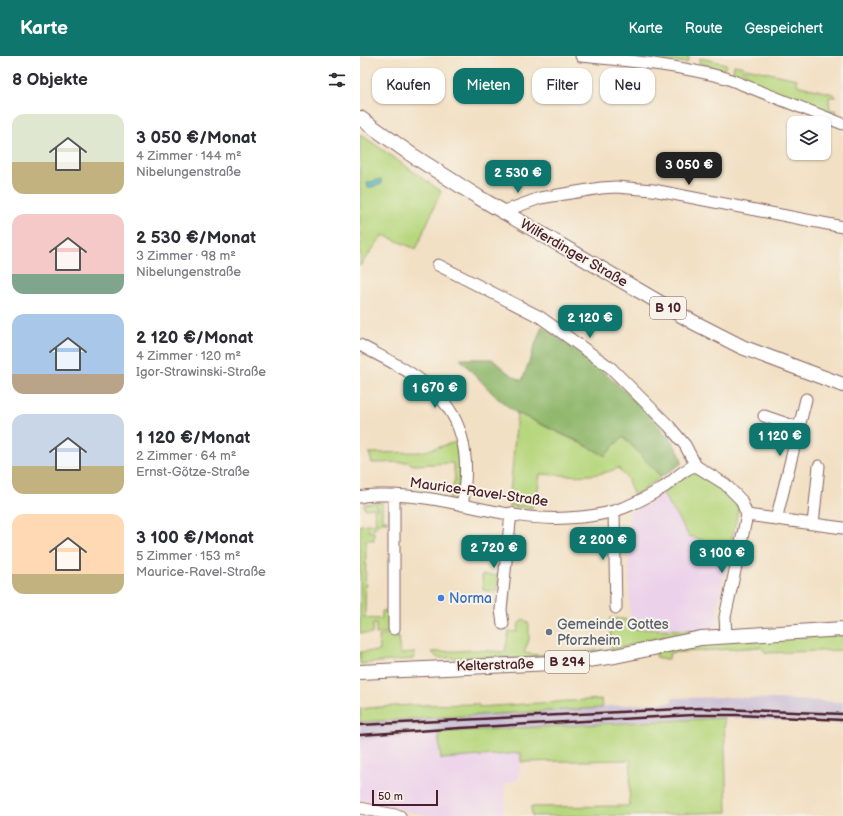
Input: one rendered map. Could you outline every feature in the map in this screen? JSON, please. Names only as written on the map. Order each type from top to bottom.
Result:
[{"type":"main road","name":"Wilferdinger Straße","points":[[360,118],[412,155],[502,212],[627,284],[732,342],[843,385]]},
{"type":"main road","name":"Kelterstraße","points":[[360,672],[574,662],[615,656],[682,641],[726,636],[843,629]]},
{"type":"street","points":[[581,56],[658,63],[707,73],[726,78],[843,124]]},
{"type":"street","points":[[502,212],[540,198],[600,188],[616,187],[653,190],[840,227]]},
{"type":"street","points":[[438,265],[540,317],[611,368],[669,426],[684,445],[696,466],[725,484],[741,500],[747,515],[724,617],[726,636]]},
{"type":"street","points":[[360,345],[422,381],[450,408],[460,429],[467,468],[462,505]]},
{"type":"street","points":[[776,520],[806,399]]},
{"type":"street","points":[[764,416],[799,428]]},
{"type":"street","name":"Maurice-Ravel-Straße","points":[[360,497],[394,495],[411,496],[511,514],[564,518],[614,513],[642,500],[666,486],[688,468],[696,466]]},
{"type":"street","points":[[813,524],[819,466]]},
{"type":"street","points":[[394,495],[394,629]]},
{"type":"street","points":[[614,513],[616,608]]},
{"type":"street","points":[[503,624],[501,610],[511,514]]},
{"type":"street","points":[[747,515],[843,528]]},
{"type":"street","points":[[360,808],[400,816]]},
{"type":"shaded area","points":[[663,494],[689,536],[730,549],[717,607],[717,625],[714,628],[630,629],[628,519],[630,512],[651,503]]},
{"type":"shaded area","points":[[727,697],[843,702],[843,723],[724,718],[684,719],[471,730],[360,740],[360,722],[672,702],[672,698]]},
{"type":"shaded area","points":[[438,732],[441,759],[521,753],[519,779],[505,785],[504,816],[431,816],[360,801],[360,740]]},
{"type":"green space","points":[[657,56],[689,57],[687,63],[658,59]]},
{"type":"green space","points":[[700,58],[727,65],[723,70],[699,63]]},
{"type":"green space","points":[[734,65],[744,67],[741,76],[733,73]]},
{"type":"green space","points":[[746,68],[797,79],[797,84],[800,86],[834,94],[836,97],[829,97],[830,110],[836,110],[835,116],[743,79]]},
{"type":"green space","points":[[360,134],[441,191],[416,249],[383,235],[360,266]]},
{"type":"green space","points":[[542,326],[594,364],[640,406],[664,431],[673,443],[680,454],[682,463],[661,477],[623,436],[605,456],[584,444],[515,412],[496,397],[460,359],[492,359],[507,372],[522,381]]},
{"type":"green space","points":[[517,413],[605,455],[623,436],[661,477],[634,496],[627,478],[618,468],[599,474],[590,475],[540,474],[537,497],[534,497],[532,508],[509,506]]},
{"type":"green space","points":[[456,442],[460,467],[460,494],[455,499],[449,500],[455,478],[453,463],[413,465],[408,462],[372,463],[369,453],[421,452]]},
{"type":"green space","points":[[693,472],[704,476],[739,506],[730,549],[689,536],[663,494],[683,476]]},
{"type":"green space","points":[[377,502],[382,502],[382,520],[387,520],[387,522],[380,522],[375,528],[368,529],[368,531],[374,532],[374,540],[366,540],[365,618],[382,619],[382,611],[388,611],[388,632],[376,634],[376,624],[373,624],[372,634],[360,633],[360,525],[376,523],[374,508],[365,509],[364,504],[375,503],[377,510]]},
{"type":"green space","points":[[482,575],[499,575],[497,592],[483,590]]},
{"type":"green space","points":[[610,618],[630,620],[630,629],[706,630],[662,637],[611,650]]},
{"type":"green space","points":[[524,619],[529,624],[529,640],[524,653],[538,655],[603,650],[603,654],[518,659],[500,657],[442,658],[436,657],[432,652],[477,650],[505,652],[509,631],[517,632],[519,623]]},
{"type":"green space","points":[[393,633],[398,636],[400,654],[415,653],[413,659],[360,664],[360,652],[380,651],[379,636]]},
{"type":"green space","points":[[843,635],[843,650],[766,653],[761,647],[670,653],[669,659],[658,659],[655,653],[711,641]]},
{"type":"green space","points":[[601,699],[602,708],[360,722],[360,709],[375,707],[478,704],[479,707]]},
{"type":"green space","points":[[724,718],[727,812],[626,816],[532,816],[531,807],[629,806],[631,760],[521,762],[521,753],[441,759],[438,732]]},
{"type":"water","points":[[381,179],[382,184],[368,188],[367,183]]},
{"type":"railway","points":[[360,725],[700,708],[843,714]]},
{"type":"railway","points":[[360,735],[693,715],[737,715],[843,720]]},
{"type":"place","name":"Norma","points":[[441,598]]},
{"type":"place","name":"Gemeinde Gottes Pforzheim","points":[[549,632]]}]
